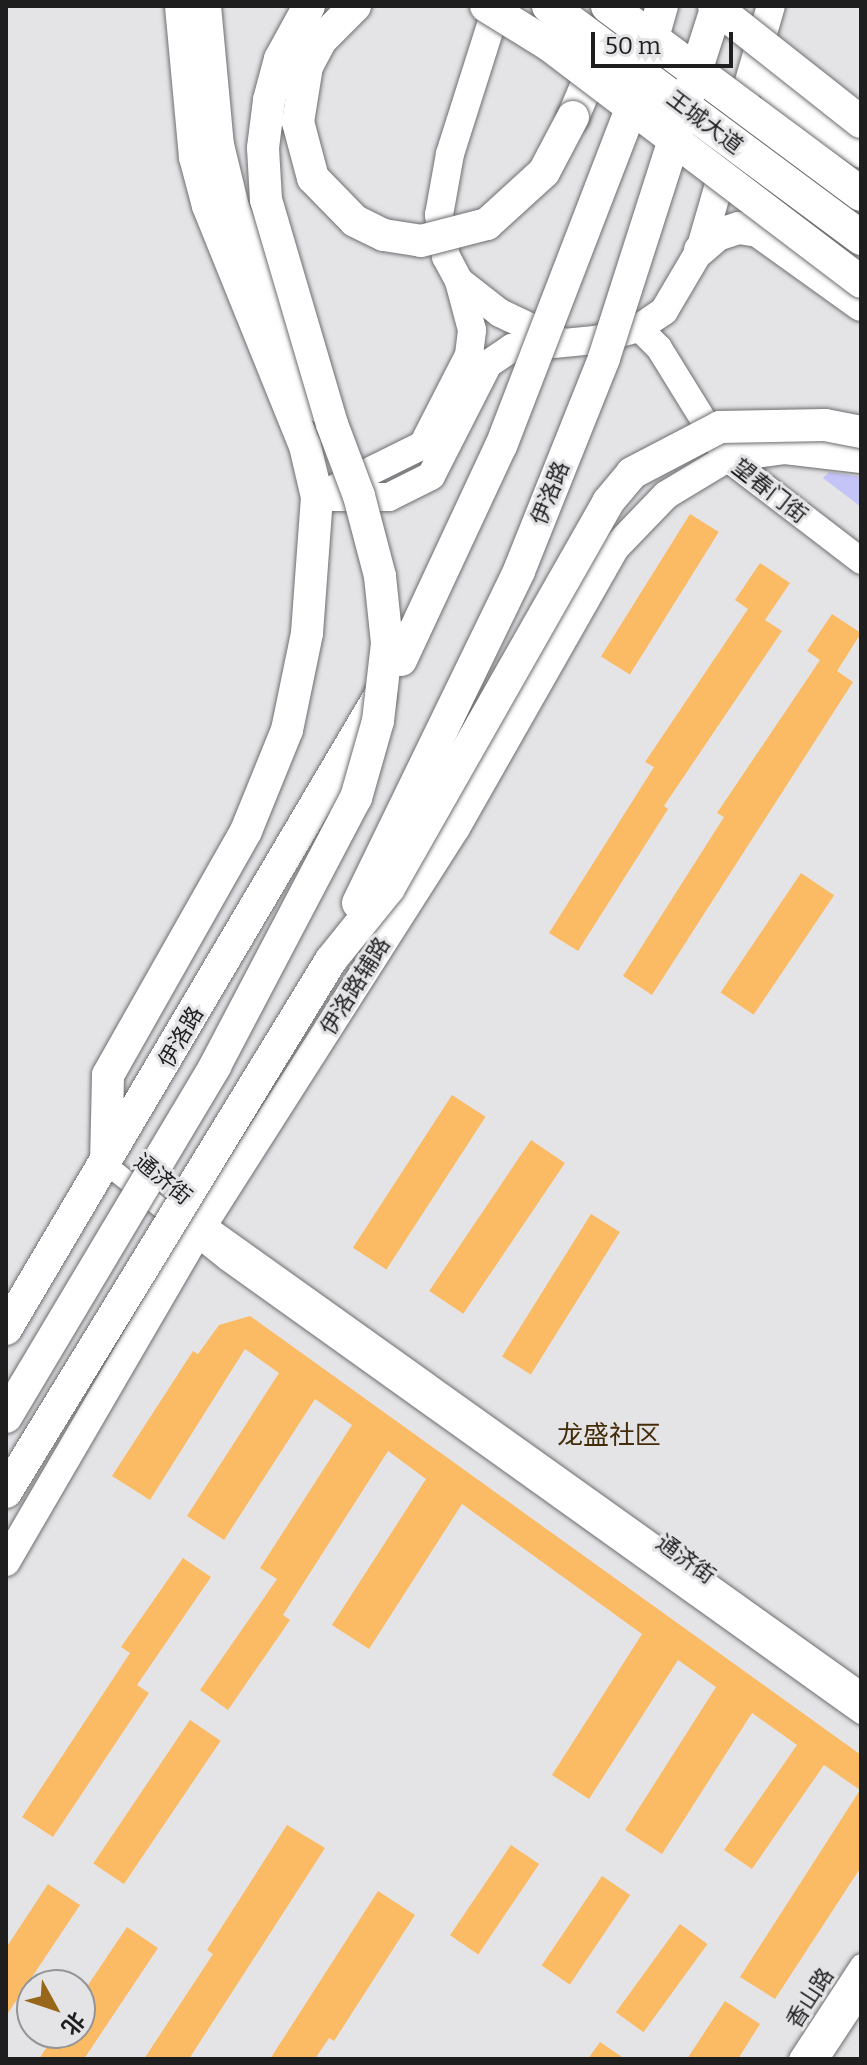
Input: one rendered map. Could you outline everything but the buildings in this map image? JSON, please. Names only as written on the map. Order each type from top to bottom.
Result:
[{"type":"highway","name":"王城大道","points":[[549,6],[861,238]]},
{"type":"highway","name":"王城大道","points":[[608,6],[861,194]]},
{"type":"main road","points":[[106,1164],[108,1075],[246,831],[287,730],[307,633],[317,497],[305,446],[208,206],[195,157],[181,6]]},
{"type":"main road","points":[[205,6],[218,145],[233,207],[297,367],[332,424]]},
{"type":"main road","points":[[6,1417],[207,1080],[356,798],[378,721],[387,643],[380,576],[266,200],[263,148],[269,100],[280,59],[309,6]]},
{"type":"main road","points":[[355,6],[321,40],[307,66],[298,122],[303,151],[313,178],[335,205],[384,235],[421,241],[487,224],[544,172],[620,6]]},
{"type":"main road","points":[[486,6],[549,45],[861,282]]},
{"type":"main road","points":[[317,497],[401,460],[423,445],[469,355],[472,330],[459,281],[446,257],[439,215],[450,154],[497,6]]},
{"type":"main road","name":"伊洛路","points":[[6,1329],[401,660],[501,446],[637,93],[662,6]]},
{"type":"main road","points":[[704,6],[722,12],[855,119]]},
{"type":"main road","points":[[317,497],[389,497],[431,476],[488,364],[512,348],[639,328],[664,311],[700,250],[771,6]]},
{"type":"main road","name":"伊洛路","points":[[331,960],[519,571],[604,358],[722,12]]},
{"type":"main road","points":[[760,52],[767,79],[780,95],[861,152]]},
{"type":"main road","points":[[700,250],[717,235],[739,228],[758,231],[861,305]]},
{"type":"main road","points":[[459,281],[500,313],[561,342]]},
{"type":"main road","points":[[825,425],[861,416]]},
{"type":"main road","points":[[6,1492],[331,960],[389,888],[608,502],[632,473],[720,427],[825,425],[861,432]]},
{"type":"main road","points":[[736,455],[785,450],[861,459]]},
{"type":"main road","name":"伊洛路辅路","points":[[6,1562],[200,1230],[456,828],[615,548],[666,495],[736,455]]},
{"type":"street","points":[[664,311],[670,350],[736,455]]},
{"type":"street","name":"望春门街","points":[[639,328],[659,348],[736,455],[861,561]]},
{"type":"street","name":"望春门街","points":[[736,455],[861,540]]},
{"type":"street","name":"通济街","points":[[106,1164],[861,1692]]},
{"type":"street","name":"通济街","points":[[200,1230],[861,1714]]},
{"type":"street","name":"香山路","points":[[799,2059],[861,1964]]},
{"type":"street","name":"香山路","points":[[819,2059],[861,1995]]},
{"type":"shaded area","points":[[829,472],[861,477],[861,507],[823,478]]},
{"type":"district","name":"龙盛社区","points":[[609,1436]]}]
